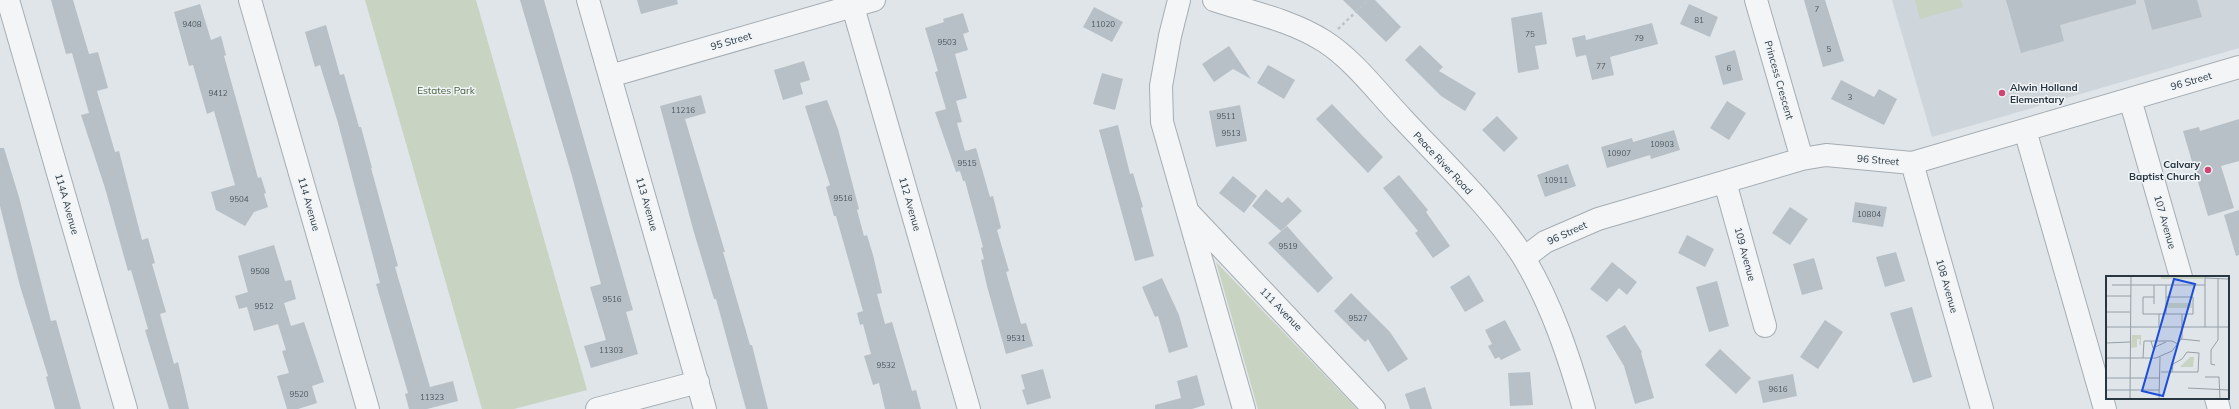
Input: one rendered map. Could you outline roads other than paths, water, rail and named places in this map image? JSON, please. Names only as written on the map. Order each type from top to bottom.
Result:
[{"type":"street","name":"114A Avenue","points":[[8,0],[126,409]]},
{"type":"street","name":"114 Avenue","points":[[250,0],[368,409]]},
{"type":"street","name":"113 Avenue","points":[[588,0],[705,409]]},
{"type":"street","points":[[852,3],[874,0]]},
{"type":"street","name":"111 Avenue","points":[[1179,0],[1170,36],[1161,86],[1162,115],[1169,148],[1186,211],[1244,409]]},
{"type":"street","name":"Peace River Road","points":[[1214,0],[1291,25],[1325,41],[1356,69],[1472,193],[1511,239],[1524,258],[1547,302],[1560,334],[1584,409]]},
{"type":"street","name":"Princess Crescent","points":[[1756,0],[1802,159]]},
{"type":"street","name":"95 Street","points":[[610,76],[852,3]]},
{"type":"street","name":"112 Avenue","points":[[852,3],[969,409]]},
{"type":"street","name":"96 Street","points":[[1524,258],[1545,242],[1575,227],[1802,159],[1826,155],[1912,162],[2239,67]]},
{"type":"street","name":"107 Avenue","points":[[2130,99],[2181,276]]},
{"type":"street","points":[[2025,130],[2105,409]]},
{"type":"street","name":"108 Avenue","points":[[1912,162],[1982,409]]},
{"type":"street","name":"109 Avenue","points":[[1725,182],[1765,326]]},
{"type":"street","name":"111 Avenue","points":[[1186,211],[1374,409]]},
{"type":"street","points":[[597,409],[698,382]]},
{"type":"street","points":[[2216,399],[2219,409]]},
{"type":"place","name":"Alwin Holland Elementary","points":[[2002,93]]},
{"type":"place","name":"Calvary Baptist Church","points":[[2208,170]]},
{"type":"park label","name":"Estates Park","points":[[446,90]]}]
